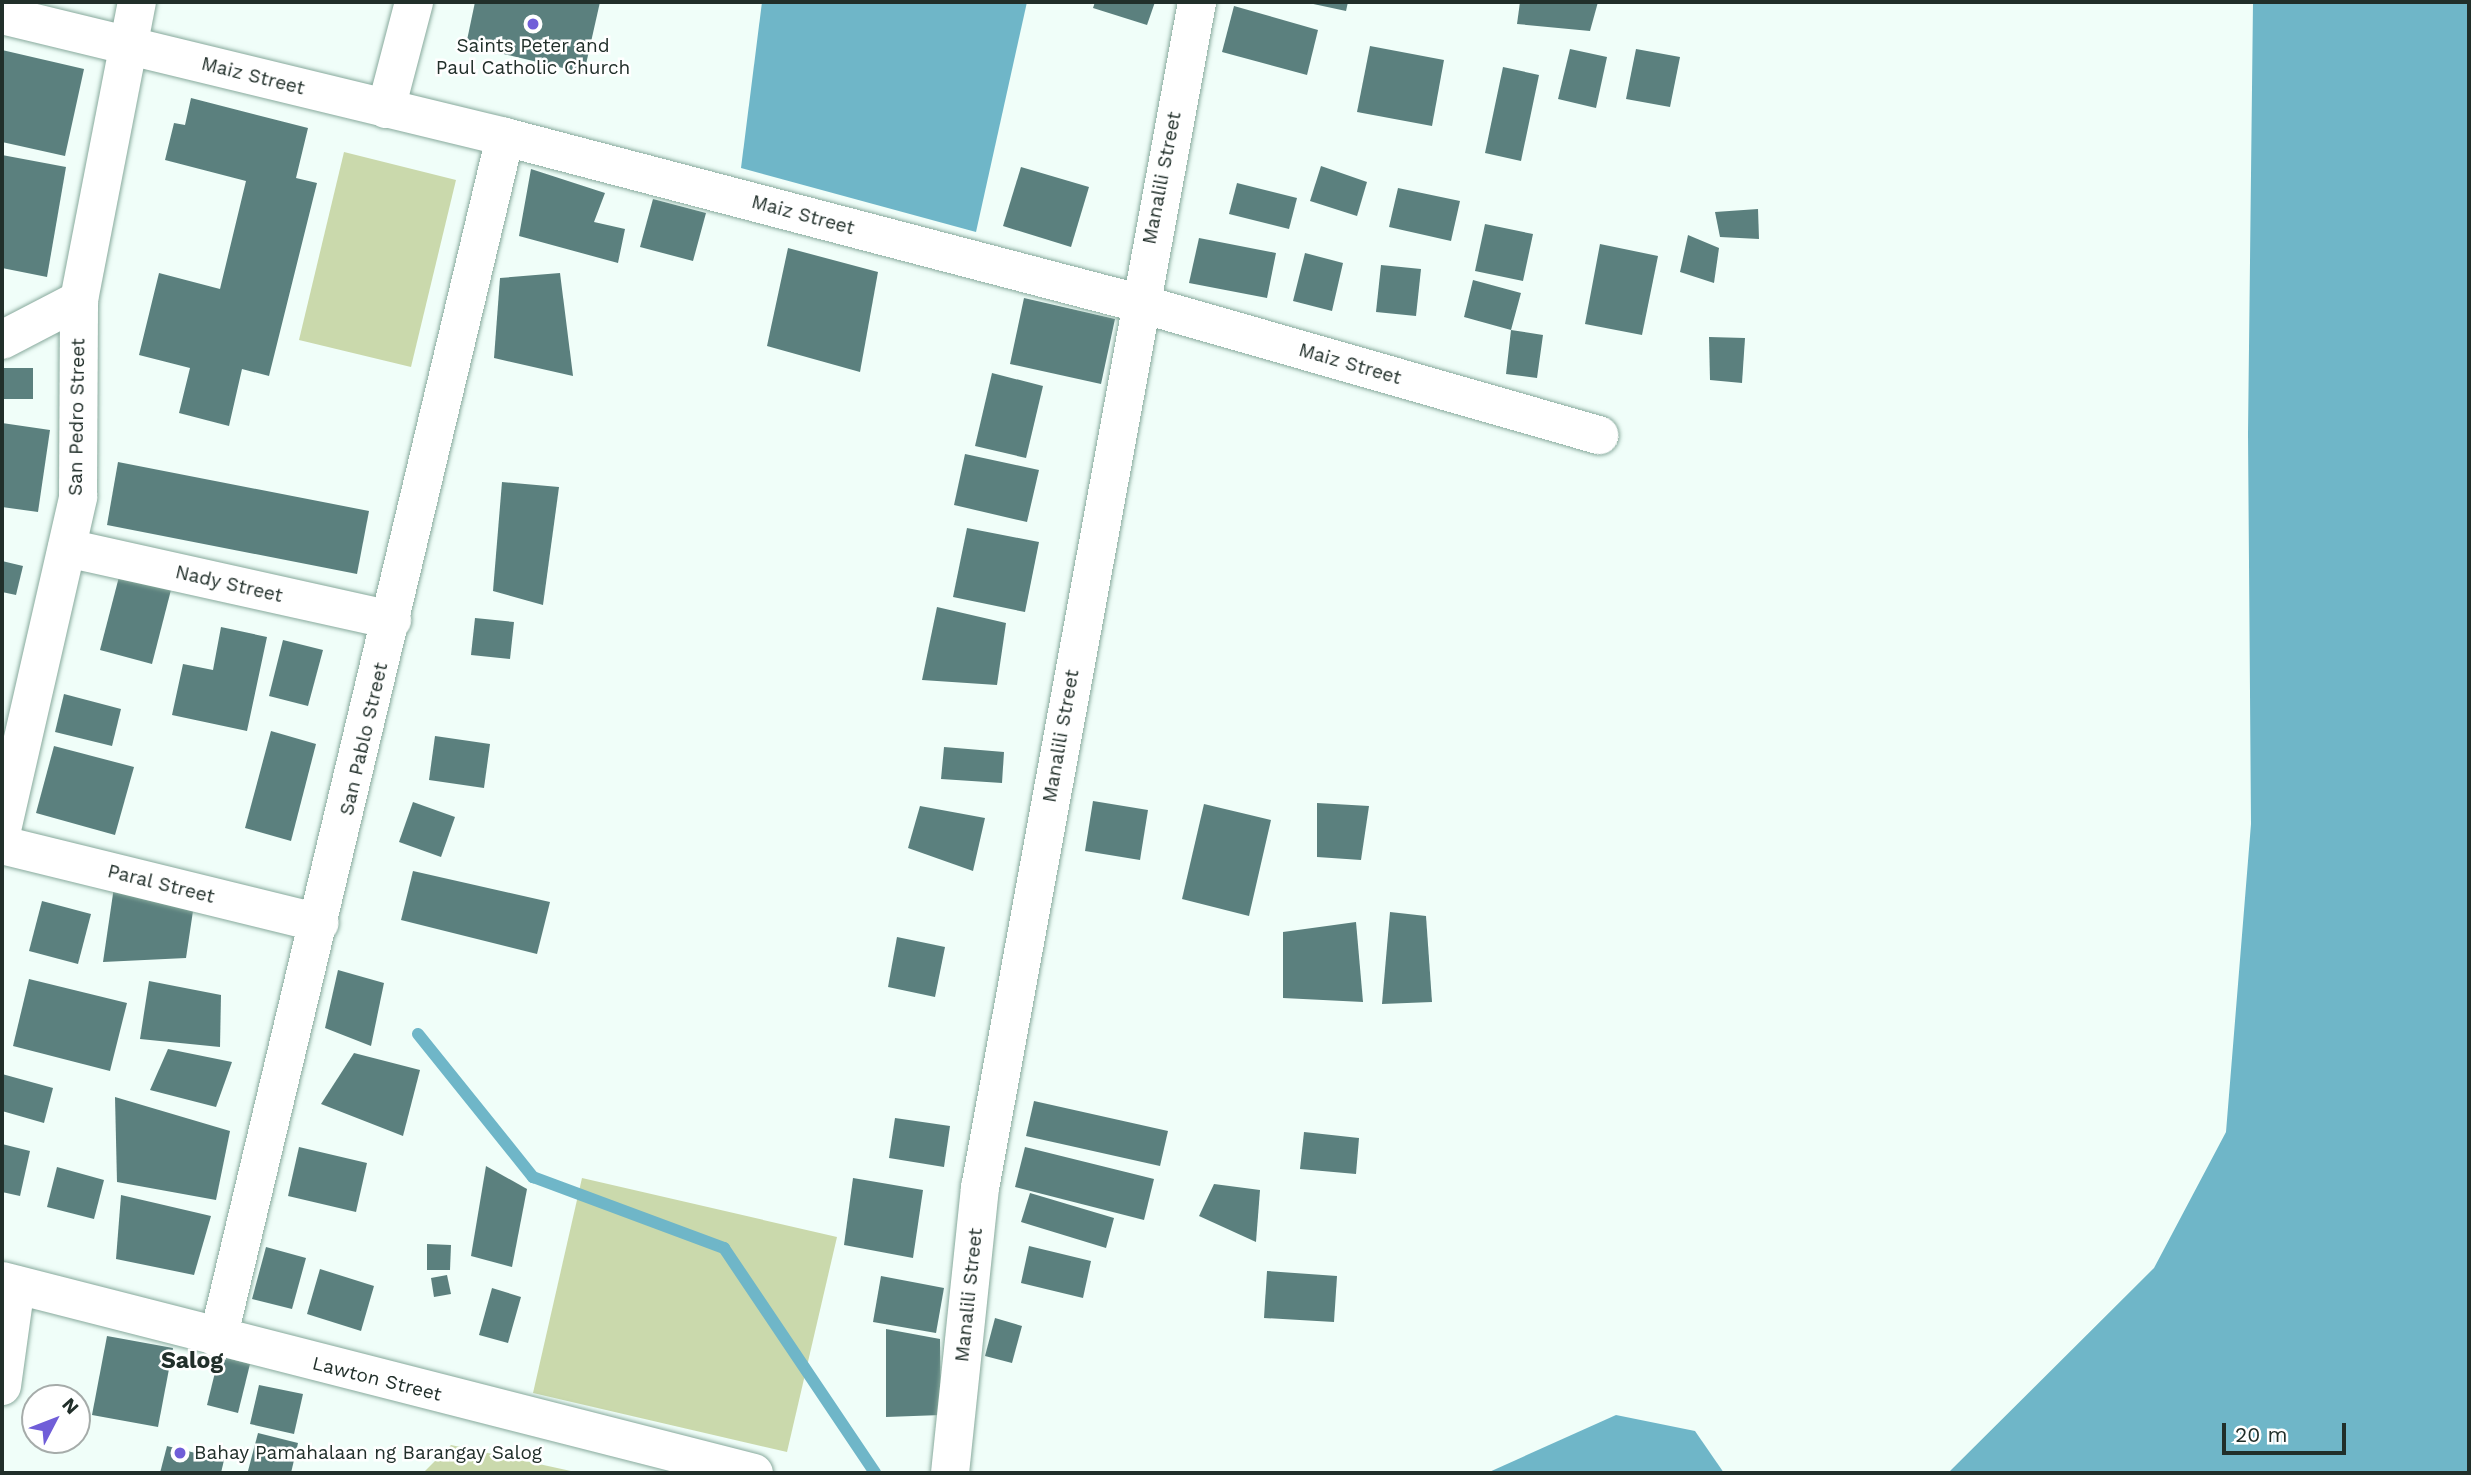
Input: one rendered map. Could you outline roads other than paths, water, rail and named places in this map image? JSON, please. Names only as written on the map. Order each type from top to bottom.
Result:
[{"type":"street","name":"San Pedro Street","points":[[2,830],[78,496],[79,300],[137,2]]},
{"type":"street","points":[[386,108],[414,2]]},
{"type":"street","name":"Manalili Street","points":[[950,1473],[980,1188],[1138,303],[1197,2]]},
{"type":"street","name":"Maiz Street","points":[[2,15],[505,137],[1138,303],[1599,435]]},
{"type":"street","name":"San Pablo Street","points":[[218,1339],[320,923],[505,137]]},
{"type":"street","points":[[2,340],[79,300]]},
{"type":"street","name":"Nady Street","points":[[67,548],[391,620]]},
{"type":"street","name":"Paral Street","points":[[2,845],[320,923]]},
{"type":"street","points":[[2,1386],[9,1283]]},
{"type":"street","name":"Lawton Street","points":[[9,1283],[218,1339],[754,1473]]},
{"type":"water","points":[[762,2],[1027,2],[976,232],[741,168]]},
{"type":"water","points":[[2253,2],[2469,2],[2469,1473],[1948,1473],[2154,1268],[2226,1132],[2251,824],[2248,434]]},
{"type":"water","points":[[1616,1415],[1695,1431],[1724,1473],[1487,1473]]},
{"type":"waterway","points":[[418,1034],[533,1177],[724,1248],[875,1473]]},
{"type":"place","name":"Saints Peter and Paul Catholic Church","points":[[533,24]]},
{"type":"place","name":"Bahay Pamahalaan ng Barangay Salog","points":[[180,1453]]},
{"type":"district","name":"Salog","points":[[192,1361]]}]
